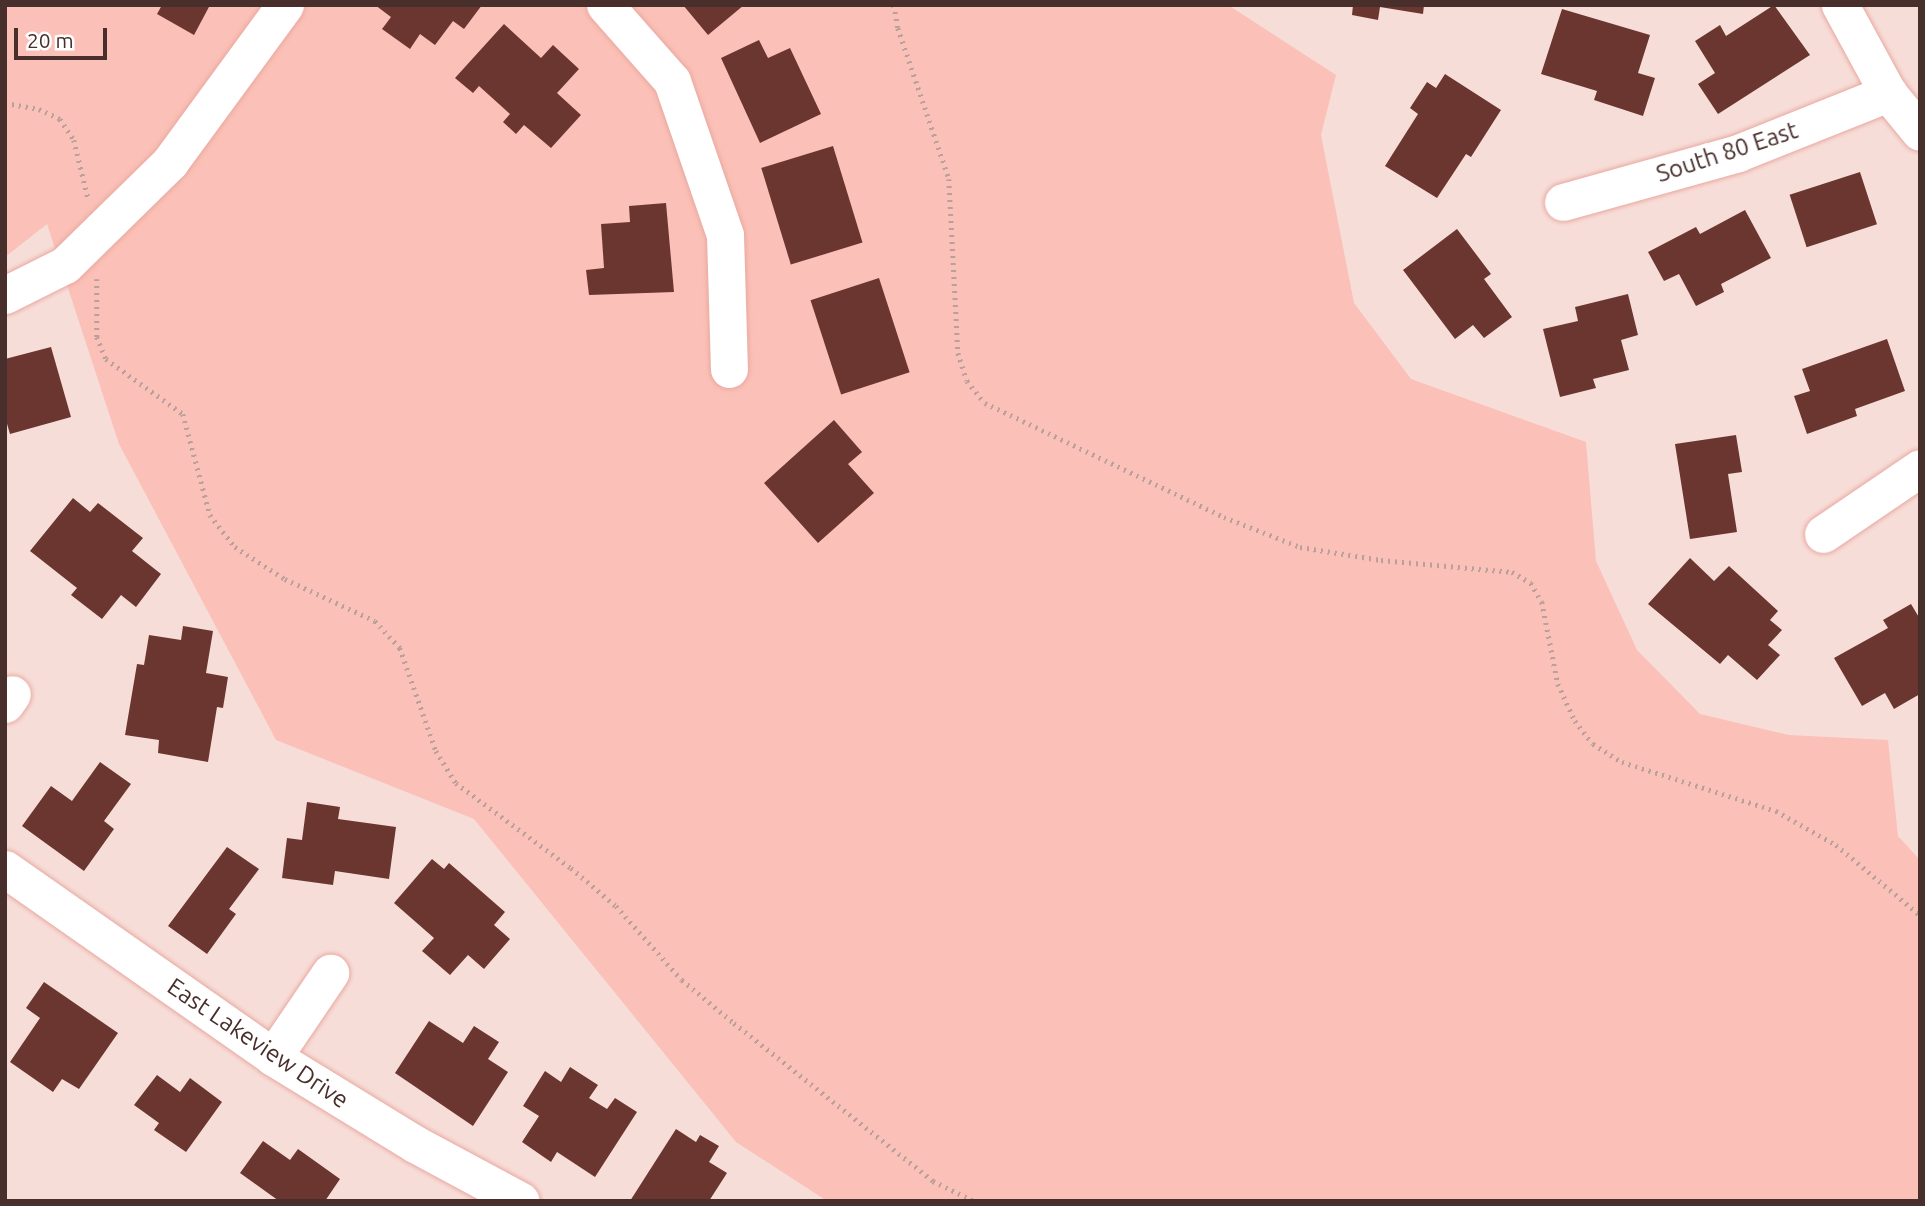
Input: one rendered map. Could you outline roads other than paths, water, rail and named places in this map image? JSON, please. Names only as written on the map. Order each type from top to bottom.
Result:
[{"type":"street","points":[[5,295],[65,265],[170,162],[285,5]]},
{"type":"street","points":[[605,5],[672,81],[725,235],[729,369]]},
{"type":"street","points":[[1840,5],[1888,93],[1920,132]]},
{"type":"street","name":"South 80 East","points":[[1563,202],[1738,153],[1888,93]]},
{"type":"street","points":[[1823,534],[1920,468]]},
{"type":"street","name":"East Lakeview Drive","points":[[5,869],[273,1057],[415,1144],[521,1201]]},
{"type":"street","points":[[273,1057],[330,973]]}]
